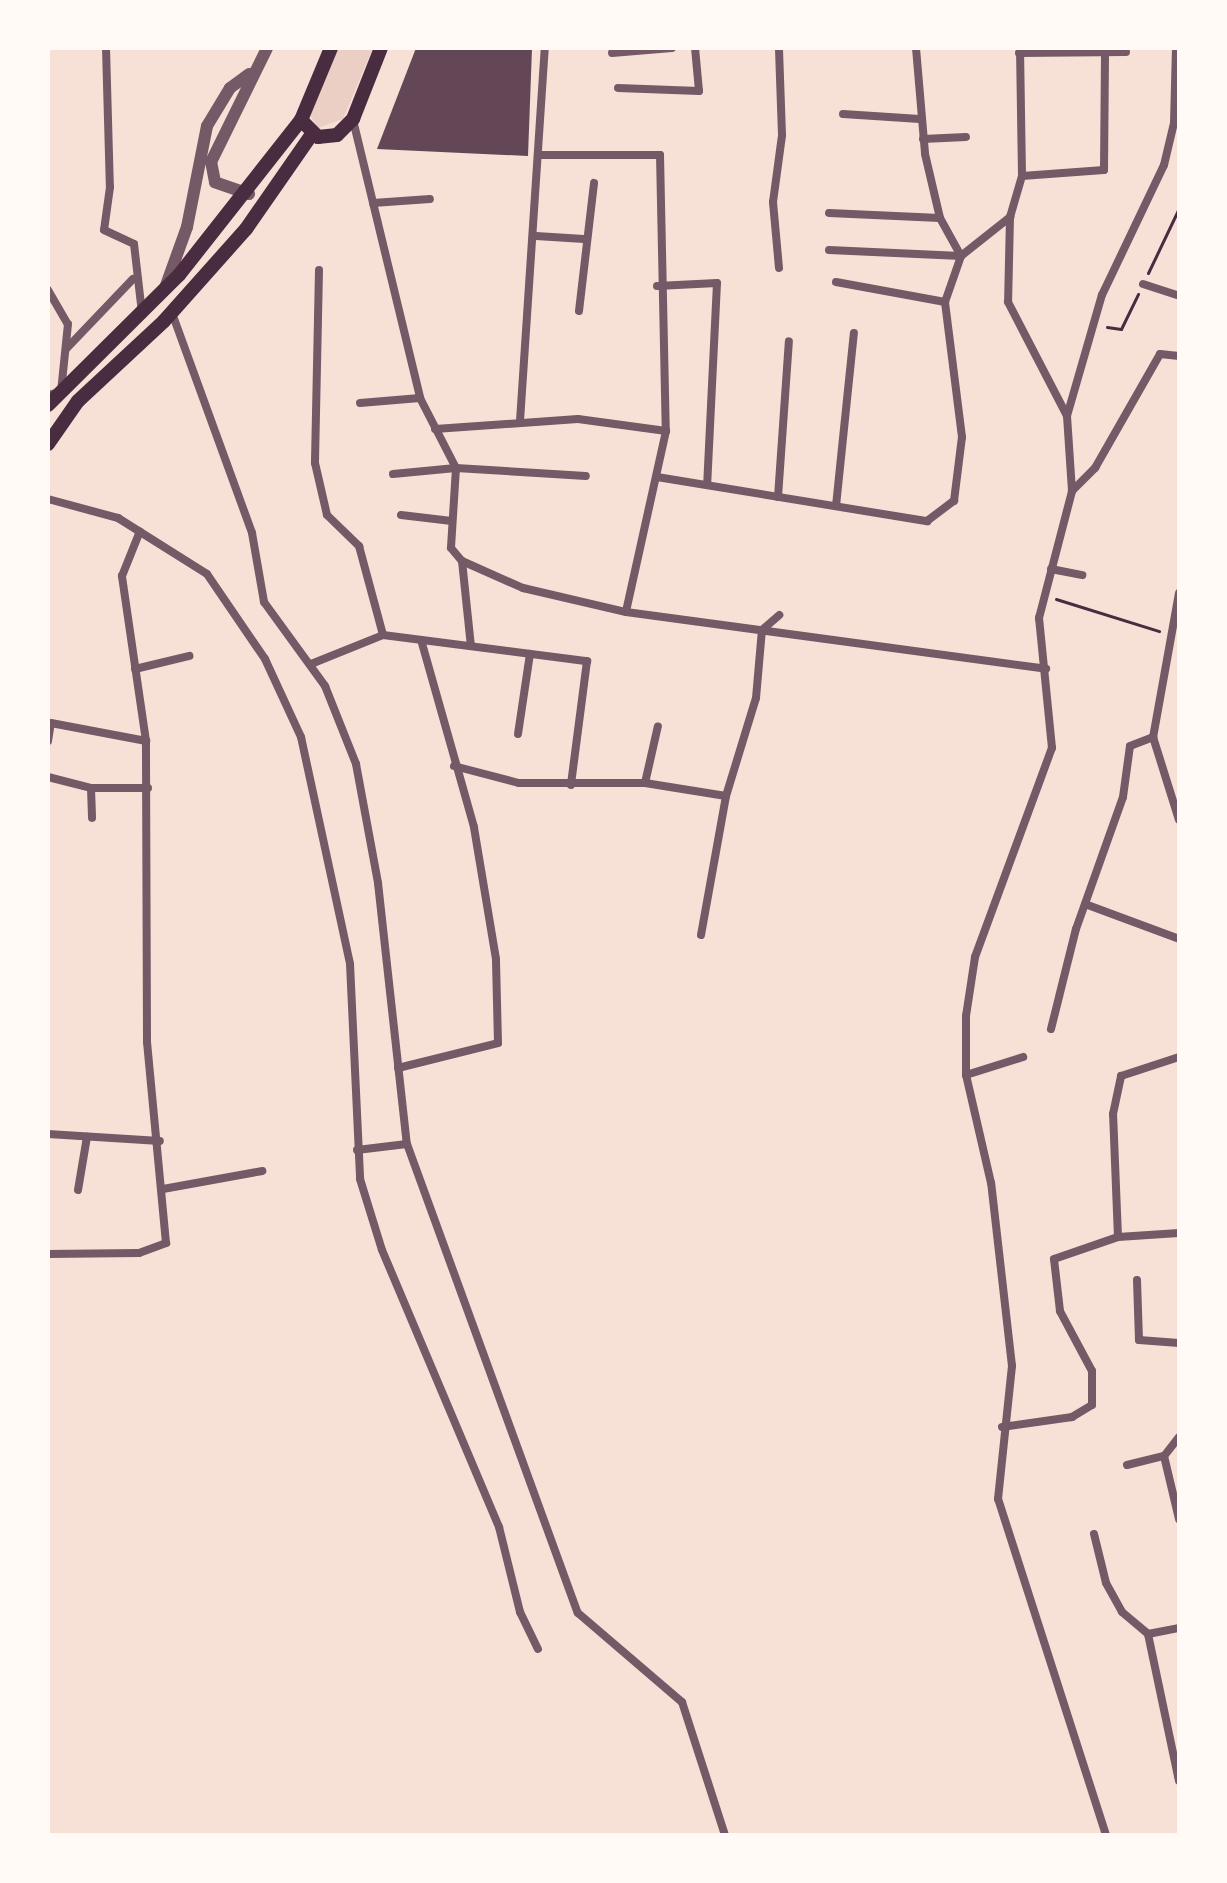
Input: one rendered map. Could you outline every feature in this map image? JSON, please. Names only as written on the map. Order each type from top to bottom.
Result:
[{"type":"main road","points":[[48,405],[54,394],[165,289],[249,194],[301,120],[331,48]]},
{"type":"main road","points":[[301,120],[312,134],[337,135],[353,119],[381,48]]},
{"type":"main road","points":[[48,444],[78,401],[172,313],[246,229],[312,134]]},
{"type":"street","points":[[106,48],[110,187],[104,230],[134,244],[133,279],[142,313]]},
{"type":"street","points":[[249,194],[215,182],[211,162],[249,74],[267,48]]},
{"type":"street","points":[[520,421],[536,236],[545,48]]},
{"type":"street","points":[[612,53],[672,48]]},
{"type":"street","points":[[618,88],[699,91],[695,48]]},
{"type":"street","points":[[779,48],[782,135],[773,202],[779,268]]},
{"type":"street","points":[[916,48],[920,119],[940,218],[961,256]]},
{"type":"street","points":[[1106,1835],[998,1499],[1002,1427],[1012,1366],[991,1183],[966,1075],[975,957],[1052,748],[1039,618],[1072,491],[1067,416],[1102,295],[1164,165],[1177,123],[1176,48]]},
{"type":"street","points":[[1067,416],[1008,302],[1010,217],[1022,176],[1019,50],[1126,52]]},
{"type":"street","points":[[1022,176],[1104,170],[1105,52]]},
{"type":"street","points":[[165,289],[187,227],[207,126],[230,88],[249,74]]},
{"type":"street","points":[[843,114],[920,119]]},
{"type":"street","points":[[353,119],[420,398],[456,468],[451,548],[462,561],[523,588],[626,612],[1046,669]]},
{"type":"street","points":[[923,139],[966,137]]},
{"type":"street","points":[[541,155],[660,155],[657,286],[666,431],[626,612]]},
{"type":"street","points":[[579,311],[584,239],[594,183]]},
{"type":"street","points":[[373,203],[430,199]]},
{"type":"street","points":[[829,213],[940,218]]},
{"type":"street","points":[[657,477],[927,521],[954,501],[962,437],[945,302],[961,256],[1010,217]]},
{"type":"street","points":[[536,236],[584,239]]},
{"type":"street","points":[[829,250],[961,256]]},
{"type":"street","points":[[319,270],[315,463],[327,515],[359,546],[383,635]]},
{"type":"street","points":[[65,349],[133,279]]},
{"type":"street","points":[[836,282],[945,302]]},
{"type":"street","points":[[657,286],[717,283],[707,485]]},
{"type":"street","points":[[1143,284],[1179,296]]},
{"type":"street","points":[[48,290],[68,324],[54,394]]},
{"type":"street","points":[[172,313],[252,533],[264,602],[311,664],[356,764],[378,883],[407,1144],[578,1613],[682,1702],[725,1835]]},
{"type":"street","points":[[836,506],[854,333]]},
{"type":"street","points":[[778,497],[789,341]]},
{"type":"street","points":[[1072,491],[1095,468],[1160,354],[1179,356]]},
{"type":"street","points":[[360,403],[420,398]]},
{"type":"street","points":[[435,429],[578,419],[666,431]]},
{"type":"street","points":[[393,474],[456,468],[586,476]]},
{"type":"street","points":[[48,499],[140,531],[207,574],[265,659],[301,737],[350,964],[357,1150],[382,1250],[455,1412],[538,1649]]},
{"type":"street","points":[[401,515],[452,521]]},
{"type":"street","points":[[48,1254],[139,1253],[166,1243],[160,1141],[147,1042],[146,741],[122,576],[140,531]]},
{"type":"street","points":[[462,561],[471,646]]},
{"type":"street","points":[[1051,569],[1082,575]]},
{"type":"street","points":[[1179,593],[1153,737],[1179,820]]},
{"type":"street","points":[[701,935],[726,796],[756,698],[762,630],[779,615]]},
{"type":"street","points":[[311,664],[383,635],[422,643],[587,661],[571,785]]},
{"type":"street","points":[[398,1068],[498,1043],[496,959],[474,827],[454,766],[422,643]]},
{"type":"street","points":[[518,734],[530,654]]},
{"type":"street","points":[[135,669],[189,656]]},
{"type":"street","points":[[48,741],[51,723],[146,741]]},
{"type":"street","points":[[645,783],[658,726]]},
{"type":"street","points":[[1051,1029],[1085,904],[1123,797],[1130,746],[1153,737]]},
{"type":"street","points":[[454,766],[519,783],[645,783],[726,796]]},
{"type":"street","points":[[48,777],[91,788],[148,788]]},
{"type":"street","points":[[91,788],[92,818]]},
{"type":"street","points":[[1085,904],[1179,939]]},
{"type":"street","points":[[966,1075],[1023,1057]]},
{"type":"street","points":[[1118,1237],[1113,1114],[1121,1076],[1179,1057]]},
{"type":"street","points":[[48,1134],[160,1141]]},
{"type":"street","points":[[78,1190],[87,1137]]},
{"type":"street","points":[[357,1150],[407,1144]]},
{"type":"street","points":[[163,1189],[262,1171]]},
{"type":"street","points":[[1002,1427],[1072,1417],[1092,1405],[1092,1371],[1060,1311],[1054,1259],[1118,1237],[1179,1233]]},
{"type":"street","points":[[1137,1280],[1139,1340],[1179,1343]]},
{"type":"street","points":[[1127,1465],[1164,1456],[1179,1437]]},
{"type":"street","points":[[1164,1456],[1179,1519]]},
{"type":"street","points":[[1094,1534],[1106,1583],[1122,1612],[1148,1634],[1179,1781]]},
{"type":"street","points":[[1148,1634],[1179,1628]]},
{"type":"path","points":[[1045,595],[1170,635]]},
{"type":"shaded area","points":[[338,48],[373,48],[343,119],[318,128],[310,115]]},
{"type":"building","points":[[416,48],[532,48],[528,156],[377,149]]}]
